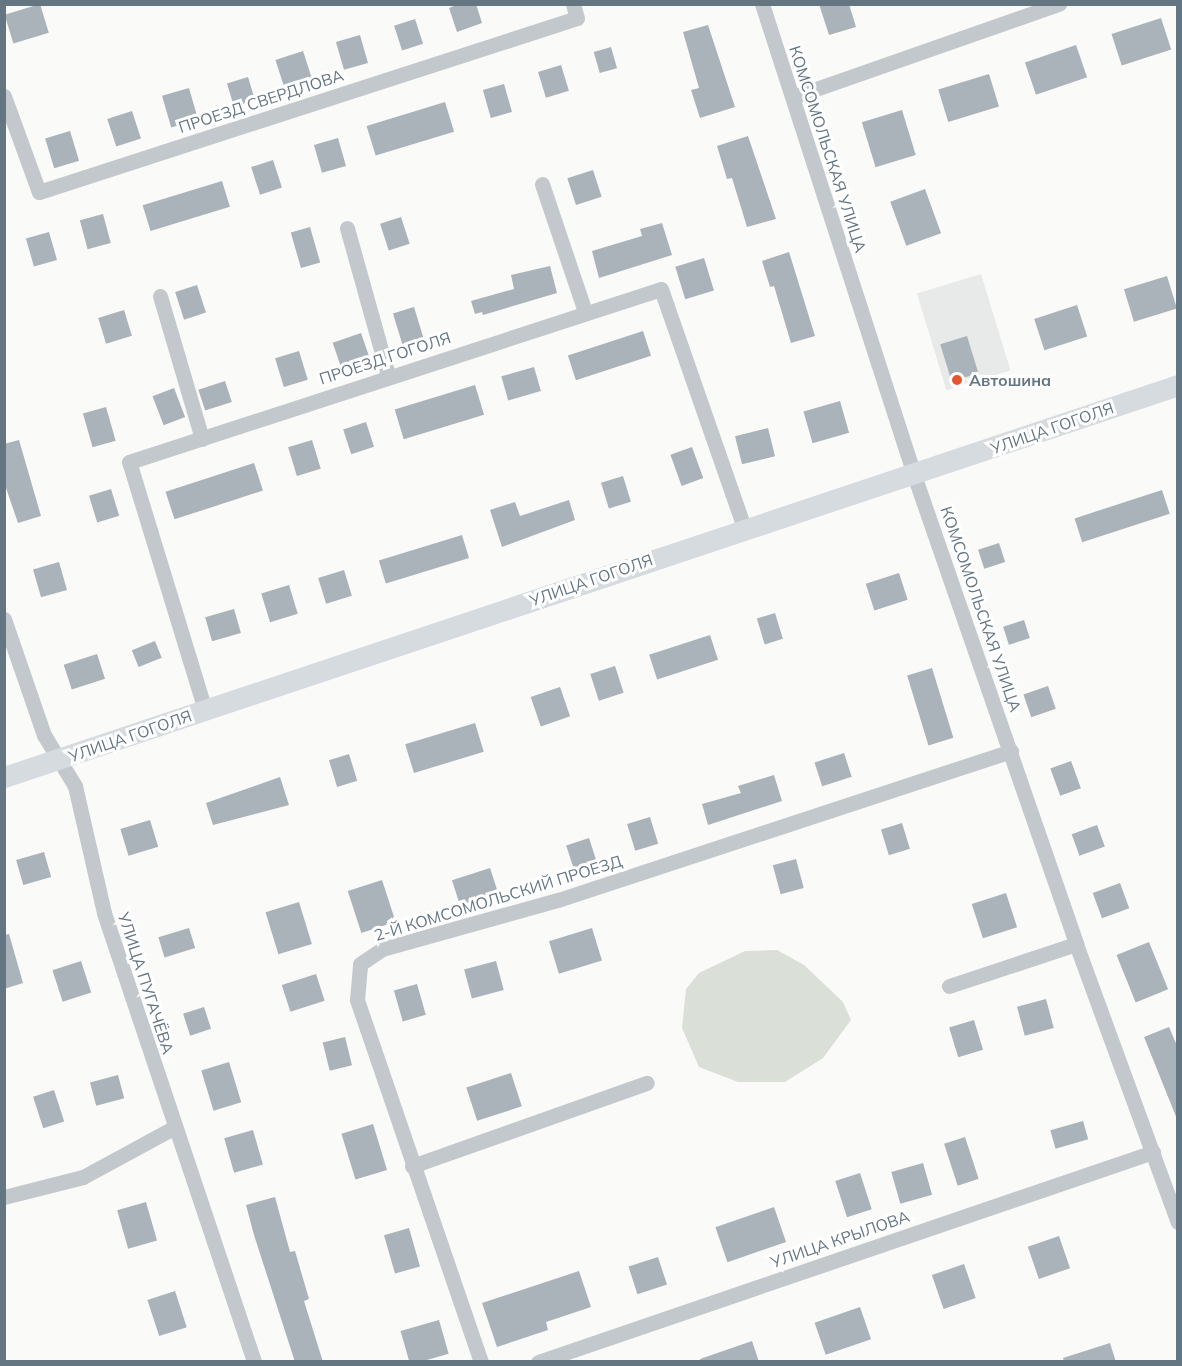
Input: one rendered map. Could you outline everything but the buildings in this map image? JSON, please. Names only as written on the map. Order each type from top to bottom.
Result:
[{"type":"street","name":"ПРОЕЗД СВЕРДЛОВА","points":[[4,96],[39,192],[577,18],[573,4]]},
{"type":"street","name":"КОМСОМОЛЬСКАЯ УЛИЦА","points":[[762,4],[914,475],[1076,944],[1178,1222]]},
{"type":"street","points":[[793,97],[1059,4]]},
{"type":"street","points":[[542,184],[585,312]]},
{"type":"street","points":[[347,228],[388,375]]},
{"type":"street","name":"ПРОЕЗД ГОГОЛЯ","points":[[205,710],[129,462],[388,375],[661,289],[744,528]]},
{"type":"street","points":[[160,296],[202,439]]},
{"type":"street","name":"УЛИЦА ГОГОЛЯ","points":[[4,777],[744,528],[914,475],[1178,385]]},
{"type":"street","name":"УЛИЦА ПУГАЧЁВА","points":[[4,619],[44,735],[61,759],[84,814],[104,913],[254,1362]]},
{"type":"street","name":"2-Й КОМСОМОЛЬСКИЙ ПРОЕЗД","points":[[481,1362],[357,1000],[360,964],[382,949],[558,900],[1011,751]]},
{"type":"street","points":[[949,986],[1076,944]]},
{"type":"street","points":[[412,1166],[647,1083]]},
{"type":"street","points":[[4,1197],[83,1177],[175,1127]]},
{"type":"street","name":"УЛИЦА КРЫЛОВА","points":[[537,1362],[1153,1152]]},
{"type":"shaded area","points":[[981,274],[1011,371],[946,390],[917,294]]},
{"type":"shaded area","points":[[777,950],[804,965],[843,1002],[851,1020],[823,1058],[785,1082],[738,1082],[699,1067],[682,1028],[686,989],[699,973],[745,951]]},
{"type":"place","name":"Автошина","points":[[957,380]]}]
